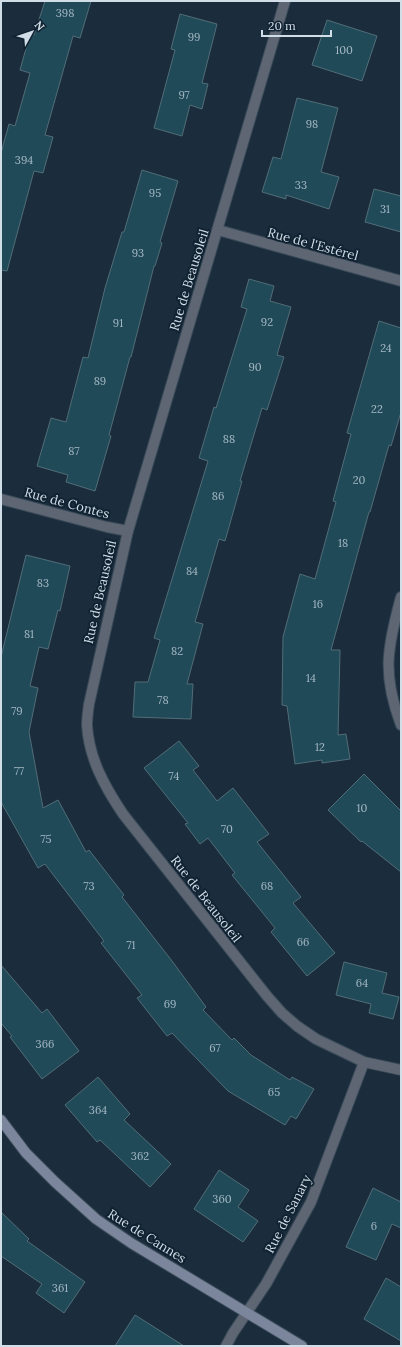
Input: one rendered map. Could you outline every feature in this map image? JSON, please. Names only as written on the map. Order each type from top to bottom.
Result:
[{"type":"street","name":"Rue de Beausoleil","points":[[285,1],[128,531],[89,704],[87,725],[90,747],[97,769],[109,794],[123,814],[267,996],[287,1017],[316,1039],[364,1062],[401,1070]]},
{"type":"street","name":"Rue de l'Estérel","points":[[218,230],[401,281]]},
{"type":"street","name":"Rue de Contes","points":[[1,499],[107,527],[128,531]]},
{"type":"street","points":[[401,598],[391,633],[388,656],[389,678],[393,704],[401,725]]},
{"type":"street","name":"Rue de Sanary","points":[[226,1346],[266,1284],[311,1202],[364,1062]]},
{"type":"street","name":"Rue de Cannes","points":[[1,1120],[26,1153],[50,1178],[96,1219],[131,1243],[302,1346]]},
{"type":"building","points":[[45,1],[91,1],[80,38],[73,36],[45,135],[53,137],[43,173],[34,171],[7,271],[1,270],[1,153],[9,124],[15,126],[30,73],[20,70],[30,34],[34,35]]},
{"type":"building","points":[[180,14],[217,24],[202,83],[208,84],[202,109],[190,105],[182,136],[154,128],[175,50],[171,49]]},
{"type":"building","points":[[327,20],[377,36],[362,81],[312,65]]},
{"type":"building","points":[[297,98],[338,108],[321,172],[339,177],[329,209],[286,195],[286,199],[262,192],[273,157],[281,159]]},
{"type":"building","points":[[142,170],[178,181],[160,242],[162,243],[154,266],[109,435],[111,436],[95,491],[66,482],[68,475],[37,466],[51,418],[66,422],[83,357],[88,358],[105,288],[122,232],[124,232]]},
{"type":"building","points":[[374,189],[401,196],[401,232],[365,222]]},
{"type":"building","points":[[249,279],[274,286],[270,301],[291,307],[277,355],[284,357],[267,410],[262,408],[240,481],[242,481],[225,541],[219,539],[195,622],[203,624],[187,684],[193,684],[191,719],[133,717],[135,682],[148,682],[160,640],[154,638],[208,461],[199,458],[214,407],[216,408],[247,309],[241,307]]},
{"type":"building","points":[[379,321],[401,328],[401,412],[391,446],[389,445],[369,512],[331,650],[340,650],[338,735],[346,734],[350,759],[322,763],[322,760],[295,764],[287,706],[282,705],[283,637],[300,574],[315,579],[336,502],[333,501],[351,434],[347,433]]},
{"type":"building","points":[[26,555],[70,566],[60,611],[58,610],[48,649],[39,647],[30,686],[38,688],[29,732],[43,808],[58,800],[86,852],[89,850],[124,895],[122,897],[206,1007],[203,1010],[232,1040],[234,1038],[251,1055],[290,1080],[292,1077],[314,1089],[296,1119],[291,1116],[285,1125],[228,1091],[172,1033],[167,1036],[137,998],[142,995],[101,943],[104,941],[45,864],[38,868],[1,802],[1,657]]},
{"type":"building","points":[[179,741],[199,766],[193,770],[217,801],[233,788],[269,834],[257,842],[301,897],[293,903],[335,953],[307,976],[271,932],[275,928],[232,875],[235,873],[208,838],[200,844],[185,824],[188,823],[144,768]]},
{"type":"building","points":[[364,774],[401,811],[401,872],[362,841],[361,842],[328,810]]},
{"type":"building","points":[[344,962],[387,973],[382,993],[399,997],[393,1019],[369,1013],[371,1004],[336,995]]},
{"type":"building","points":[[1,965],[42,1013],[47,1009],[79,1051],[42,1079],[1,1023]]},
{"type":"building","points":[[98,1077],[130,1114],[124,1120],[171,1164],[150,1187],[100,1140],[97,1142],[65,1105]]},
{"type":"building","points":[[219,1170],[249,1190],[238,1207],[258,1221],[243,1242],[194,1209]]},
{"type":"building","points":[[373,1188],[401,1202],[401,1228],[392,1224],[376,1260],[346,1247]]},
{"type":"building","points":[[1,1212],[29,1239],[27,1241],[85,1282],[64,1313],[36,1293],[42,1284],[1,1256]]},
{"type":"building","points":[[386,1278],[401,1287],[401,1341],[364,1319]]},
{"type":"building","points":[[135,1315],[184,1346],[115,1346]]}]
